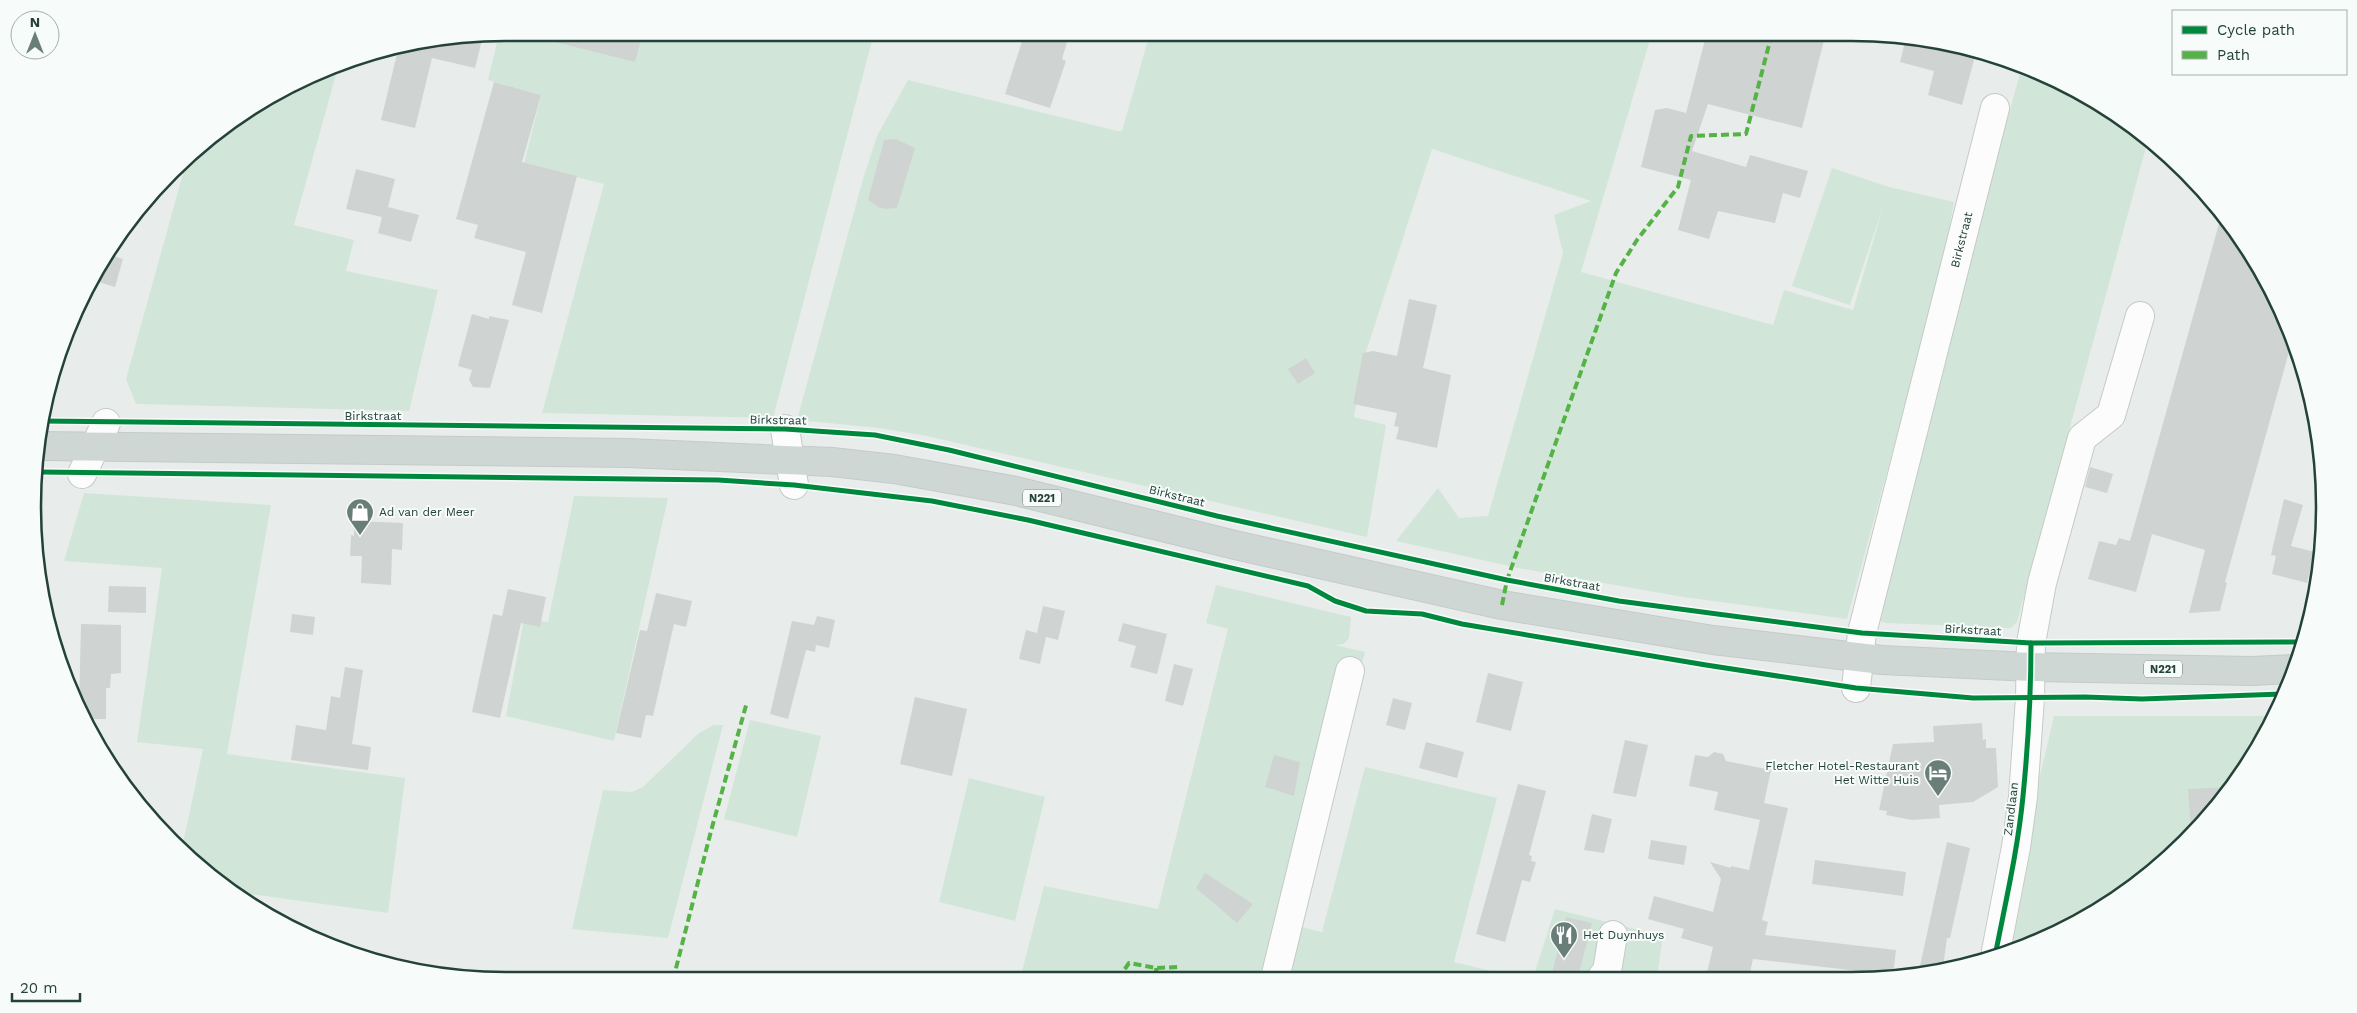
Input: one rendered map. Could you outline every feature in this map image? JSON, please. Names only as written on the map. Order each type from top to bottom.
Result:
[{"type":"main road","name":"N221","points":[[45,446],[628,453],[792,472],[894,469],[1016,491],[1234,545],[1502,605],[1713,640],[1859,658],[2031,667],[2252,671],[2286,669]]},
{"type":"street","name":"Birkstraat","points":[[1856,688],[1862,633],[1995,108]]},
{"type":"street","name":"Zandlaan","points":[[1997,948],[2016,847],[2023,797],[2031,643],[2042,583],[2082,438],[2111,415],[2140,316]]},
{"type":"street","points":[[82,474],[106,423]]},
{"type":"street","points":[[784,429],[792,472]]},
{"type":"street","points":[[1276,972],[1350,671]]},
{"type":"street","points":[[1606,972],[1613,935]]},
{"type":"green space","points":[[497,41],[872,41],[773,418],[542,413],[604,184],[524,164],[541,95],[488,80]]},
{"type":"green space","points":[[1148,41],[1650,41],[1581,272],[1773,325],[1784,290],[1853,310],[1883,207],[1850,305],[1792,286],[1832,168],[1889,187],[1954,202],[1942,269],[1847,619],[1683,597],[1518,568],[1396,541],[1438,488],[1459,518],[1488,516],[1563,253],[1554,215],[1591,201],[1432,149],[1364,358],[1354,417],[1386,425],[1367,537],[927,436],[879,428],[797,420],[863,179],[877,136],[908,80],[1122,131]]},
{"type":"green space","points":[[336,74],[294,225],[354,240],[346,271],[438,290],[409,411],[136,404],[126,379],[183,173],[223,137],[248,120],[301,89]]},
{"type":"green space","points":[[2020,74],[2056,89],[2083,104],[2134,137],[2146,147],[2017,622],[2011,628],[1887,623],[1875,620],[1933,391]]},
{"type":"green space","points":[[84,493],[271,505],[227,754],[405,778],[388,913],[250,894],[223,876],[184,840],[203,749],[137,742],[162,568],[64,561]]},
{"type":"green space","points":[[574,496],[668,498],[614,741],[506,716],[524,619],[548,622]]},
{"type":"green space","points":[[1216,585],[1351,617],[1349,638],[1344,644],[1335,645],[1365,652],[1294,925],[1322,932],[1365,767],[1497,798],[1454,962],[1495,972],[1022,972],[1044,886],[1158,909],[1228,629],[1206,623]]},
{"type":"green space","points":[[2054,716],[2266,716],[2220,790],[2179,835],[2134,876],[2056,924],[2000,947]]},
{"type":"green space","points":[[750,720],[821,736],[797,837],[724,819]]},
{"type":"green space","points":[[714,725],[723,725],[668,938],[572,929],[603,790],[632,792],[643,787],[699,733]]},
{"type":"green space","points":[[969,778],[1045,797],[1015,921],[939,902]]},
{"type":"green space","points":[[1555,909],[1663,936],[1658,972],[1535,972]]},
{"type":"building","points":[[551,41],[641,41],[635,62]]},
{"type":"building","points":[[1022,41],[1067,41],[1062,59],[1066,61],[1050,108],[1005,94]]},
{"type":"building","points":[[1705,41],[1824,41],[1802,128],[1708,104],[1692,151],[1746,167],[1750,155],[1808,171],[1800,198],[1783,193],[1775,223],[1718,211],[1709,239],[1678,230],[1691,180],[1641,167],[1655,110],[1667,108],[1686,113]]},
{"type":"building","points":[[482,42],[475,68],[432,58],[415,128],[381,120],[397,54],[446,45]]},
{"type":"building","points":[[1904,44],[1974,58],[1962,105],[1928,95],[1934,71],[1900,62]]},
{"type":"building","points":[[494,82],[541,95],[522,162],[577,176],[542,313],[512,305],[526,252],[474,238],[478,225],[456,219]]},
{"type":"building","points":[[896,139],[915,148],[897,208],[885,209],[878,207],[868,200],[884,140]]},
{"type":"building","points":[[356,169],[395,179],[388,207],[419,215],[411,242],[378,233],[382,217],[346,209]]},
{"type":"building","points":[[2219,222],[2268,301],[2289,352],[2225,582],[2227,583],[2220,611],[2189,613],[2205,550],[2152,534],[2136,592],[2088,579],[2099,541],[2116,545],[2119,538],[2130,541]]},
{"type":"building","points":[[115,256],[123,259],[115,287],[99,282]]},
{"type":"building","points":[[1409,299],[1437,305],[1423,368],[1451,375],[1437,448],[1396,439],[1399,427],[1394,426],[1397,413],[1353,404],[1363,353],[1373,351],[1397,356]]},
{"type":"building","points":[[472,314],[489,319],[489,316],[509,320],[490,388],[473,387],[469,380],[472,370],[458,366]]},
{"type":"building","points":[[1306,358],[1315,373],[1298,384],[1288,369]]},
{"type":"building","points":[[2090,467],[2113,474],[2107,493],[2085,487]]},
{"type":"building","points":[[2284,499],[2303,505],[2291,546],[2314,552],[2307,583],[2272,574],[2276,556],[2271,555]]},
{"type":"building","points":[[354,521],[403,523],[402,550],[392,549],[391,585],[361,583],[362,556],[350,556],[351,535],[354,536]]},
{"type":"building","points":[[109,586],[146,587],[146,613],[108,612]]},
{"type":"building","points":[[508,589],[546,597],[540,627],[521,623],[500,718],[472,712],[493,614],[502,616]]},
{"type":"building","points":[[656,593],[692,601],[686,627],[674,624],[653,716],[646,715],[641,738],[616,733],[640,630],[647,631]]},
{"type":"building","points":[[1043,606],[1065,611],[1058,640],[1046,637],[1040,664],[1019,659],[1026,630],[1037,633]]},
{"type":"building","points":[[292,614],[315,617],[313,635],[290,632]]},
{"type":"building","points":[[817,616],[835,620],[829,648],[816,645],[815,652],[806,650],[788,719],[770,714],[792,621],[814,625]]},
{"type":"building","points":[[1123,623],[1167,634],[1157,674],[1130,667],[1136,646],[1118,641]]},
{"type":"building","points":[[81,624],[121,625],[121,673],[111,674],[110,688],[106,688],[106,719],[93,719],[79,690]]},
{"type":"building","points":[[1174,664],[1193,669],[1183,706],[1165,701]]},
{"type":"building","points":[[345,667],[363,670],[352,744],[371,747],[368,770],[291,760],[296,725],[326,730],[331,696],[340,698]]},
{"type":"building","points":[[1488,673],[1523,682],[1511,731],[1476,722]]},
{"type":"building","points":[[915,697],[967,709],[952,776],[900,764]]},
{"type":"building","points":[[1393,698],[1412,703],[1405,730],[1386,725]]},
{"type":"building","points":[[1982,723],[1983,740],[1986,739],[1986,748],[1996,748],[1998,787],[1973,802],[1939,805],[1940,818],[1912,820],[1886,815],[1887,811],[1879,810],[1893,744],[1934,742],[1933,726]]},
{"type":"building","points":[[1625,740],[1648,745],[1636,797],[1613,793]]},
{"type":"building","points":[[1426,742],[1464,752],[1457,778],[1419,768]]},
{"type":"building","points":[[1714,752],[1723,754],[1726,761],[1771,770],[1764,803],[1788,808],[1762,920],[1768,922],[1765,935],[1896,950],[1894,970],[1863,972],[1753,959],[1750,972],[1707,972],[1713,947],[1681,938],[1684,929],[1648,919],[1654,896],[1713,912],[1721,879],[1710,862],[1731,868],[1731,866],[1749,870],[1760,820],[1714,810],[1718,792],[1689,786],[1695,755],[1708,757]]},
{"type":"building","points":[[1274,755],[1300,762],[1294,796],[1265,787]]},
{"type":"building","points":[[1518,784],[1546,791],[1529,855],[1532,856],[1531,861],[1536,862],[1530,882],[1522,880],[1505,942],[1476,934]]},
{"type":"building","points":[[2222,787],[2190,823],[2188,789]]},
{"type":"building","points":[[1592,814],[1612,819],[1604,853],[1584,850]]},
{"type":"building","points":[[1651,840],[1687,846],[1684,865],[1648,859]]},
{"type":"building","points":[[1947,842],[1970,848],[1950,938],[1947,938],[1944,962],[1920,967]]},
{"type":"building","points":[[1815,860],[1906,872],[1903,896],[1812,884]]},
{"type":"building","points":[[1205,873],[1253,904],[1237,923],[1196,888]]},
{"type":"building","points":[[1566,917],[1592,923],[1579,972],[1552,972]]},
{"type":"marked path","points":[[1502,605],[1507,580],[1616,273],[1637,240],[1678,187],[1691,136],[1746,134],[1770,41]]},
{"type":"marked path","points":[[675,972],[711,831],[747,702]]},
{"type":"marked path","points":[[1123,972],[1129,963],[1156,968],[1178,967]]},
{"type":"marked path","points":[[1156,968],[1156,972]]},
{"type":"cycle path","points":[[49,421],[785,429],[875,435],[949,450],[1217,516],[1507,580],[1619,601],[1862,633],[2031,643],[2295,642]]},
{"type":"cycle path","points":[[42,472],[718,480],[794,485],[932,501],[1028,520],[1308,586],[1335,601],[1366,611],[1422,614],[1462,624],[1856,688],[1973,698],[2085,697],[2142,699],[2276,694]]},
{"type":"cycle path","points":[[1997,948],[2021,815],[2029,720],[2031,643]]},
{"type":"place","name":"Ad van der Meer","points":[[360,536]]},
{"type":"place","name":"Fletcher Hotel-Restaurant Het Witte Huis","points":[[1938,797]]},
{"type":"place","name":"Het Duynhuys","points":[[1564,959]]}]
